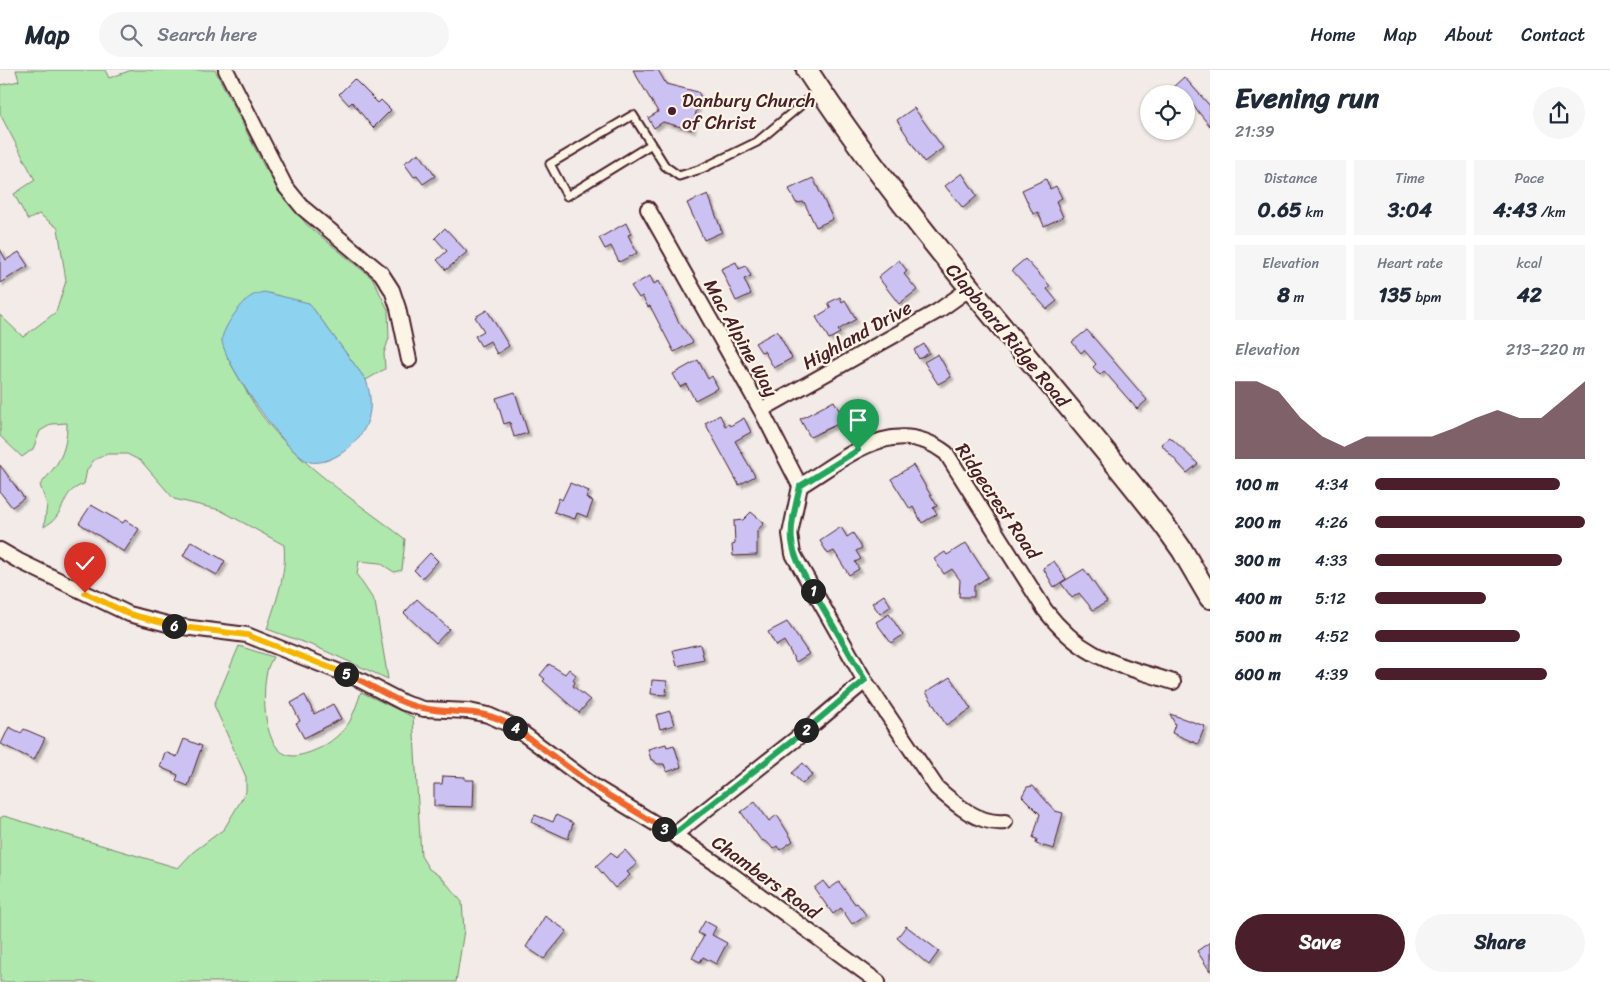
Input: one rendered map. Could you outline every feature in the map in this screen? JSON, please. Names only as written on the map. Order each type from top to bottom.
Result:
[{"type":"main road","name":"Clapboard Ridge Road","points":[[807,70],[880,176],[970,289],[1155,513],[1182,550],[1210,598]]},
{"type":"street","points":[[226,70],[285,186],[303,208],[381,272],[392,290],[398,308],[409,360]]},
{"type":"street","name":"Mac Alpine Way","points":[[648,210],[761,410],[800,486]]},
{"type":"street","name":"Highland Drive","points":[[761,410],[938,311],[970,289]]},
{"type":"street","name":"Ridgecrest Road","points":[[800,486],[858,450],[881,440],[905,436],[929,440],[946,452],[1045,610],[1062,632],[1086,650],[1101,658],[1173,682]]},
{"type":"street","points":[[800,486],[790,534],[793,554],[865,680],[937,788],[952,802],[982,820],[993,824],[1005,822]]},
{"type":"street","name":"Chambers Road","points":[[0,550],[18,561],[129,614],[175,626],[247,635],[360,680],[404,703],[424,709],[469,711],[488,715],[513,726],[595,787],[674,834],[720,866],[878,982]]},
{"type":"street","points":[[674,834],[802,734],[865,680]]},
{"type":"lane","points":[[650,145],[568,196],[550,164],[633,115],[650,145],[665,166],[679,176],[701,169],[757,142],[820,89]]},
{"type":"green space","points":[[16,70],[105,70],[109,78],[132,70],[215,70],[265,168],[306,224],[373,279],[388,310],[389,338],[384,353],[385,369],[366,380],[309,303],[227,357],[258,410],[290,447],[327,480],[405,539],[402,570],[394,572],[380,563],[359,561],[357,575],[375,602],[388,679],[314,646],[267,629],[282,577],[284,545],[220,510],[174,499],[141,461],[127,454],[107,454],[94,460],[87,470],[84,484],[72,490],[55,518],[44,527],[47,505],[40,485],[61,457],[67,433],[67,423],[52,424],[40,431],[33,449],[22,457],[0,436],[0,315],[23,337],[56,312],[66,281],[58,228],[39,214],[28,220],[14,194],[35,180],[0,114],[0,85],[19,81]]},
{"type":"green space","points":[[239,646],[273,657],[267,669],[265,681],[266,720],[275,744],[282,752],[292,756],[302,755],[332,741],[344,730],[350,721],[361,692],[413,717],[421,856],[429,869],[442,878],[462,902],[464,930],[456,982],[0,982],[0,818],[4,816],[178,868],[193,852],[224,829],[246,792],[246,777],[214,705]]},
{"type":"water","points":[[264,292],[309,303],[366,380],[370,395],[370,410],[367,424],[354,442],[343,452],[331,459],[310,462],[300,457],[273,428],[245,388],[225,352],[222,341],[223,336],[232,317],[250,297]]},
{"type":"building","points":[[633,70],[658,70],[666,84],[698,92],[700,95],[692,130],[663,122],[654,128],[648,118],[658,112]]},
{"type":"building","points":[[1184,77],[1191,85],[1175,85]]},
{"type":"building","points":[[354,79],[378,103],[381,100],[391,110],[373,128],[352,102],[349,105],[339,94]]},
{"type":"building","points":[[1195,89],[1210,106],[1210,126],[1195,108]]},
{"type":"building","points":[[914,108],[943,148],[924,162],[897,120]]},
{"type":"building","points":[[419,153],[435,176],[423,184],[417,176],[414,177],[404,163]]},
{"type":"building","points":[[962,173],[977,196],[963,208],[945,186]]},
{"type":"building","points":[[813,178],[833,219],[816,227],[804,202],[796,203],[789,189]]},
{"type":"building","points":[[1046,179],[1050,189],[1056,186],[1062,198],[1056,201],[1063,217],[1044,226],[1038,212],[1033,214],[1022,190]]},
{"type":"building","points":[[708,194],[722,232],[704,240],[687,203]]},
{"type":"building","points":[[626,223],[631,234],[628,235],[637,253],[619,262],[611,246],[605,249],[599,238]]},
{"type":"building","points":[[445,228],[467,252],[446,270],[437,260],[447,251],[435,238]]},
{"type":"building","points":[[0,249],[6,260],[19,252],[28,266],[0,283]]},
{"type":"building","points":[[1025,259],[1050,286],[1047,289],[1057,301],[1047,309],[1012,270]]},
{"type":"building","points":[[899,260],[907,271],[904,274],[917,290],[899,304],[878,277]]},
{"type":"building","points":[[736,262],[739,269],[746,266],[751,276],[744,279],[751,294],[736,301],[721,269]]},
{"type":"building","points":[[650,276],[654,284],[659,281],[678,321],[693,342],[674,352],[650,306],[648,307],[642,296],[639,298],[631,286]]},
{"type":"building","points":[[840,297],[842,302],[845,300],[856,319],[838,330],[840,333],[829,339],[816,317],[831,308],[828,303]]},
{"type":"building","points":[[487,310],[509,346],[497,354],[490,341],[481,346],[475,336],[484,331],[475,317]]},
{"type":"building","points":[[1087,330],[1147,400],[1137,409],[1104,371],[1100,375],[1093,367],[1096,364],[1084,350],[1081,353],[1072,342]]},
{"type":"building","points":[[777,331],[792,358],[774,368],[764,351],[761,352],[755,343]]},
{"type":"building","points":[[924,344],[929,353],[919,359],[914,350]]},
{"type":"building","points":[[938,354],[951,377],[938,384],[924,362]]},
{"type":"building","points":[[698,360],[708,379],[712,376],[718,388],[695,400],[686,384],[680,387],[673,374]]},
{"type":"building","points":[[515,392],[528,433],[514,437],[510,422],[504,424],[496,398]]},
{"type":"building","points":[[834,401],[844,419],[839,421],[840,423],[810,437],[800,419]]},
{"type":"building","points":[[720,415],[725,426],[729,424],[730,426],[744,418],[751,432],[735,441],[755,476],[739,485],[705,423]]},
{"type":"building","points":[[1170,437],[1198,464],[1187,473],[1161,444]]},
{"type":"building","points":[[0,465],[24,498],[12,507],[0,492]]},
{"type":"building","points":[[913,465],[937,506],[933,508],[937,514],[922,523],[913,507],[910,509],[891,479]]},
{"type":"building","points":[[570,483],[589,491],[586,498],[593,501],[587,517],[577,513],[575,519],[554,512],[559,498],[562,500]]},
{"type":"building","points":[[91,505],[123,523],[125,520],[139,529],[124,552],[79,523]]},
{"type":"building","points":[[751,512],[764,523],[757,531],[757,555],[733,556],[732,545],[735,544],[734,521],[743,520]]},
{"type":"building","points":[[841,527],[847,537],[853,533],[862,548],[856,551],[861,559],[855,562],[859,569],[849,575],[834,551],[828,554],[820,541]]},
{"type":"building","points":[[191,541],[225,561],[217,575],[183,556]]},
{"type":"building","points":[[966,543],[988,577],[974,586],[974,597],[959,597],[960,580],[952,569],[944,574],[934,559],[945,552],[947,555]]},
{"type":"building","points":[[430,553],[438,561],[422,578],[414,570]]},
{"type":"building","points":[[1054,561],[1066,579],[1054,587],[1043,568]]},
{"type":"building","points":[[1084,569],[1107,602],[1093,610],[1079,593],[1072,598],[1061,583]]},
{"type":"building","points":[[884,595],[891,606],[880,614],[872,603]]},
{"type":"building","points":[[417,599],[449,629],[436,643],[404,613]]},
{"type":"building","points":[[889,614],[903,635],[891,643],[876,622]]},
{"type":"building","points":[[787,622],[809,654],[796,662],[784,641],[776,646],[768,632]]},
{"type":"building","points":[[700,644],[704,660],[677,666],[673,650]]},
{"type":"building","points":[[549,664],[565,674],[569,669],[576,675],[573,680],[575,682],[573,686],[590,700],[579,713],[543,681],[545,679],[540,675]]},
{"type":"building","points":[[950,677],[971,709],[946,725],[926,692]]},
{"type":"building","points":[[652,680],[667,681],[666,695],[651,694]]},
{"type":"building","points":[[305,695],[314,714],[333,704],[341,719],[304,738],[296,723],[300,721],[291,703]]},
{"type":"building","points":[[670,711],[674,725],[660,729],[656,715]]},
{"type":"building","points":[[1170,714],[1205,726],[1198,744],[1172,733],[1175,724]]},
{"type":"building","points":[[9,727],[21,733],[24,729],[45,738],[34,760],[1,744]]},
{"type":"building","points":[[184,739],[202,746],[188,786],[176,781],[178,775],[160,767],[165,752],[177,757]]},
{"type":"building","points":[[666,744],[667,747],[674,745],[681,767],[667,772],[664,764],[657,764],[654,760],[651,760],[648,749]]},
{"type":"building","points":[[803,763],[813,775],[802,784],[792,773]]},
{"type":"building","points":[[443,776],[465,777],[465,780],[474,780],[473,807],[434,806],[434,784],[442,784]]},
{"type":"building","points":[[1033,786],[1055,811],[1063,813],[1054,849],[1036,844],[1037,839],[1033,838],[1040,814],[1022,796],[1027,787]]},
{"type":"building","points":[[755,802],[769,821],[777,815],[793,841],[780,850],[777,846],[773,849],[768,843],[760,839],[741,812]]},
{"type":"building","points":[[535,815],[553,822],[556,815],[573,823],[568,839],[531,822]]},
{"type":"building","points":[[625,850],[637,864],[627,872],[630,875],[615,888],[596,866],[611,852],[616,858]]},
{"type":"building","points":[[823,881],[829,889],[839,882],[855,904],[857,903],[866,915],[852,924],[841,908],[833,914],[814,888]]},
{"type":"building","points":[[545,916],[567,931],[544,959],[526,947]]},
{"type":"building","points":[[705,921],[716,927],[712,935],[727,943],[716,964],[703,957],[700,962],[692,958],[704,936],[698,933]]},
{"type":"building","points":[[906,926],[939,951],[929,965],[897,938]]},
{"type":"building","points":[[1210,942],[1210,971],[1197,951]]},
{"type":"place","name":"Danbury Church of Christ","points":[[672,111]]},
{"type":"route","points":[[85,593],[129,614],[175,626],[247,635],[360,680],[404,703],[424,709],[469,711],[488,715],[513,726],[595,787],[674,834],[802,734],[865,680],[797,563],[793,554],[790,534],[800,486],[858,450]]}]
